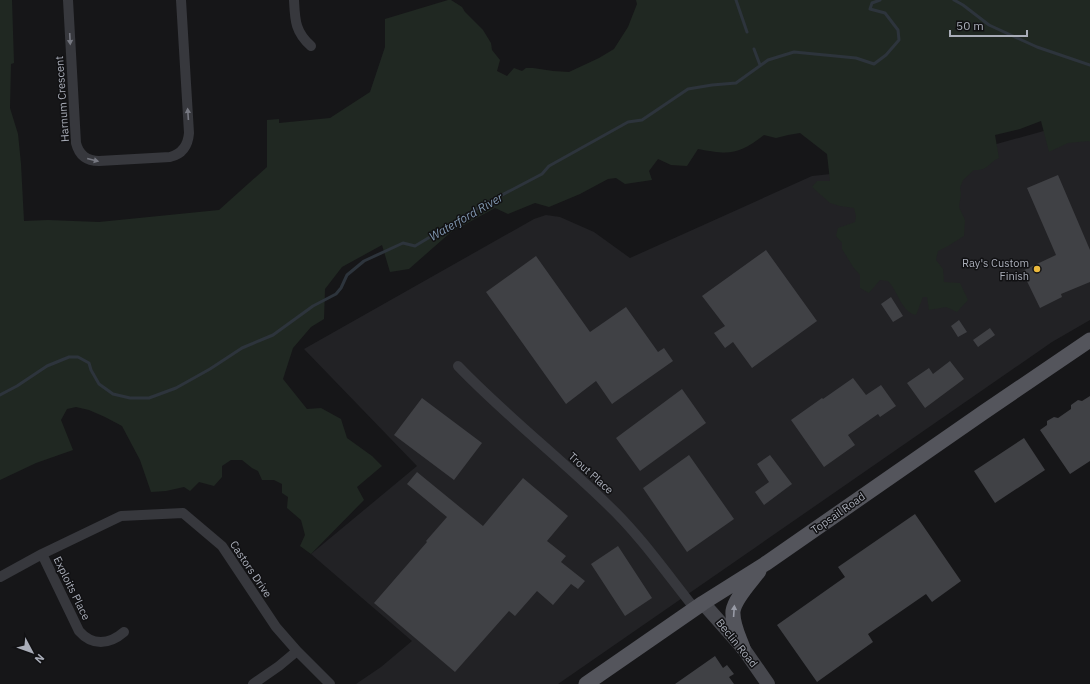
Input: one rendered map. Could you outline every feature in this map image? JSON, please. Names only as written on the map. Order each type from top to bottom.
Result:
[{"type":"main road","name":"Topsail Road","points":[[586,684],[699,606],[765,564],[1090,340]]},
{"type":"main road","points":[[743,648],[734,623],[733,613],[735,603],[765,564]]},
{"type":"street","name":"Harnum Crescent","points":[[68,0],[76,143],[83,157],[88,160],[99,162],[170,157],[182,151],[186,146],[190,133],[181,0]]},
{"type":"street","points":[[294,0],[297,27],[303,38],[311,46]]},
{"type":"street","name":"Trout Place","points":[[458,366],[484,393],[608,505],[699,606]]},
{"type":"street","name":"Castors Drive","points":[[0,577],[42,554],[121,516],[183,512],[222,546],[276,627],[296,651],[330,684]]},
{"type":"street","name":"Exploits Place","points":[[42,554],[82,634],[90,640],[101,642],[112,640],[124,632]]},
{"type":"street","name":"Beclin Road","points":[[699,606],[743,648],[768,684]]},
{"type":"street","points":[[253,684],[279,666],[296,651]]},
{"type":"shaded area","points":[[0,0],[12,0],[14,63],[11,64],[10,108],[18,134],[24,221],[48,220],[99,222],[219,210],[267,167],[267,120],[279,119],[279,123],[330,118],[370,92],[385,47],[385,19],[448,0],[451,0],[462,7],[483,30],[491,43],[492,50],[500,60],[497,71],[507,76],[514,68],[522,71],[526,68],[533,68],[569,72],[599,58],[614,49],[628,27],[637,4],[636,0],[1090,0],[1090,142],[1068,143],[1049,152],[1041,121],[1020,129],[995,135],[999,158],[985,168],[974,170],[963,180],[960,188],[961,194],[959,207],[965,220],[964,236],[938,251],[936,260],[943,269],[944,282],[960,283],[968,300],[957,312],[946,307],[929,310],[927,297],[923,297],[916,315],[911,313],[903,306],[888,281],[880,280],[869,293],[860,288],[860,275],[853,267],[842,249],[842,243],[836,236],[838,228],[855,222],[856,216],[854,208],[830,203],[812,187],[817,181],[830,181],[827,154],[800,133],[776,138],[764,135],[755,142],[733,152],[718,152],[698,149],[687,166],[671,165],[658,159],[649,171],[652,180],[625,184],[616,178],[608,179],[580,194],[549,207],[535,203],[508,214],[495,208],[451,232],[409,269],[390,272],[382,245],[342,267],[325,289],[324,319],[311,327],[293,348],[283,379],[307,409],[321,408],[341,419],[347,438],[372,456],[382,466],[357,487],[364,500],[311,554],[300,546],[305,535],[301,520],[287,508],[288,497],[282,493],[282,484],[274,480],[262,480],[258,471],[242,460],[231,460],[222,466],[222,477],[214,486],[199,482],[190,491],[184,487],[166,491],[151,492],[140,460],[122,426],[89,410],[76,407],[67,409],[61,420],[73,450],[36,463],[0,480]]},
{"type":"shaded area","points":[[1090,118],[1090,320],[1052,342],[558,684],[356,684],[381,667],[412,641],[311,554],[417,466],[304,349],[534,219],[546,215],[560,217],[594,232],[630,258],[812,176],[925,164]]},
{"type":"building","points":[[1058,175],[1090,250],[1090,282],[1061,294],[1062,297],[1040,308],[1022,271],[1056,255],[1027,188]]},
{"type":"building","points":[[766,250],[817,321],[752,368],[733,342],[725,348],[714,333],[725,326],[702,296]]},
{"type":"building","points":[[536,256],[590,332],[626,307],[658,352],[664,348],[673,361],[612,404],[596,381],[566,404],[486,292]]},
{"type":"building","points":[[891,297],[903,316],[893,322],[881,304]]},
{"type":"building","points":[[959,320],[967,332],[958,337],[951,326]]},
{"type":"building","points":[[990,328],[995,335],[978,347],[973,340]]},
{"type":"building","points":[[950,361],[964,379],[925,408],[907,383],[929,368],[933,374]]},
{"type":"building","points":[[853,378],[866,395],[881,385],[896,406],[880,417],[878,414],[848,435],[855,445],[824,467],[791,420]]},
{"type":"building","points":[[682,389],[706,423],[640,471],[616,438]]},
{"type":"building","points":[[1090,396],[1090,461],[1070,474],[1040,430],[1047,425],[1047,421],[1054,417],[1058,418],[1071,409],[1071,405],[1078,400],[1082,401]]},
{"type":"building","points":[[422,398],[482,443],[454,480],[394,435]]},
{"type":"building","points":[[1024,438],[1045,470],[995,503],[974,471]]},
{"type":"building","points":[[689,455],[734,519],[687,552],[643,488]]},
{"type":"building","points":[[770,455],[792,484],[764,505],[755,492],[769,482],[757,464]]},
{"type":"building","points":[[417,472],[483,526],[523,478],[568,516],[547,541],[566,556],[561,562],[585,581],[578,589],[571,584],[553,605],[537,591],[515,616],[509,611],[455,672],[374,603],[447,517],[407,484]]},
{"type":"building","points":[[915,514],[961,581],[932,602],[926,594],[868,634],[873,642],[817,682],[777,625],[845,577],[838,567]]},
{"type":"building","points":[[618,546],[652,598],[625,616],[591,564]]},
{"type":"building","points":[[715,656],[723,668],[727,665],[734,674],[729,677],[734,684],[675,684]]},
{"type":"waterway","points":[[736,0],[747,32]]},
{"type":"waterway","name":"Waterford River","points":[[0,395],[17,386],[47,366],[69,357],[78,357],[89,363],[91,370],[99,384],[113,394],[130,398],[149,398],[176,388],[210,369],[242,348],[273,335],[313,306],[336,294],[341,288],[347,275],[364,261],[403,243],[415,246],[483,205],[542,174],[549,166],[628,122],[642,120],[688,89],[736,83],[768,60],[794,52],[856,58],[874,64],[886,55],[899,40],[898,30],[885,13],[870,9],[872,3],[880,0]]},
{"type":"waterway","name":"Waterford River","points":[[954,0],[989,25],[1037,47],[1090,65]]},
{"type":"waterway","points":[[754,49],[760,65]]},
{"type":"place","name":"Ray's Custom Finish","points":[[1037,269]]}]
